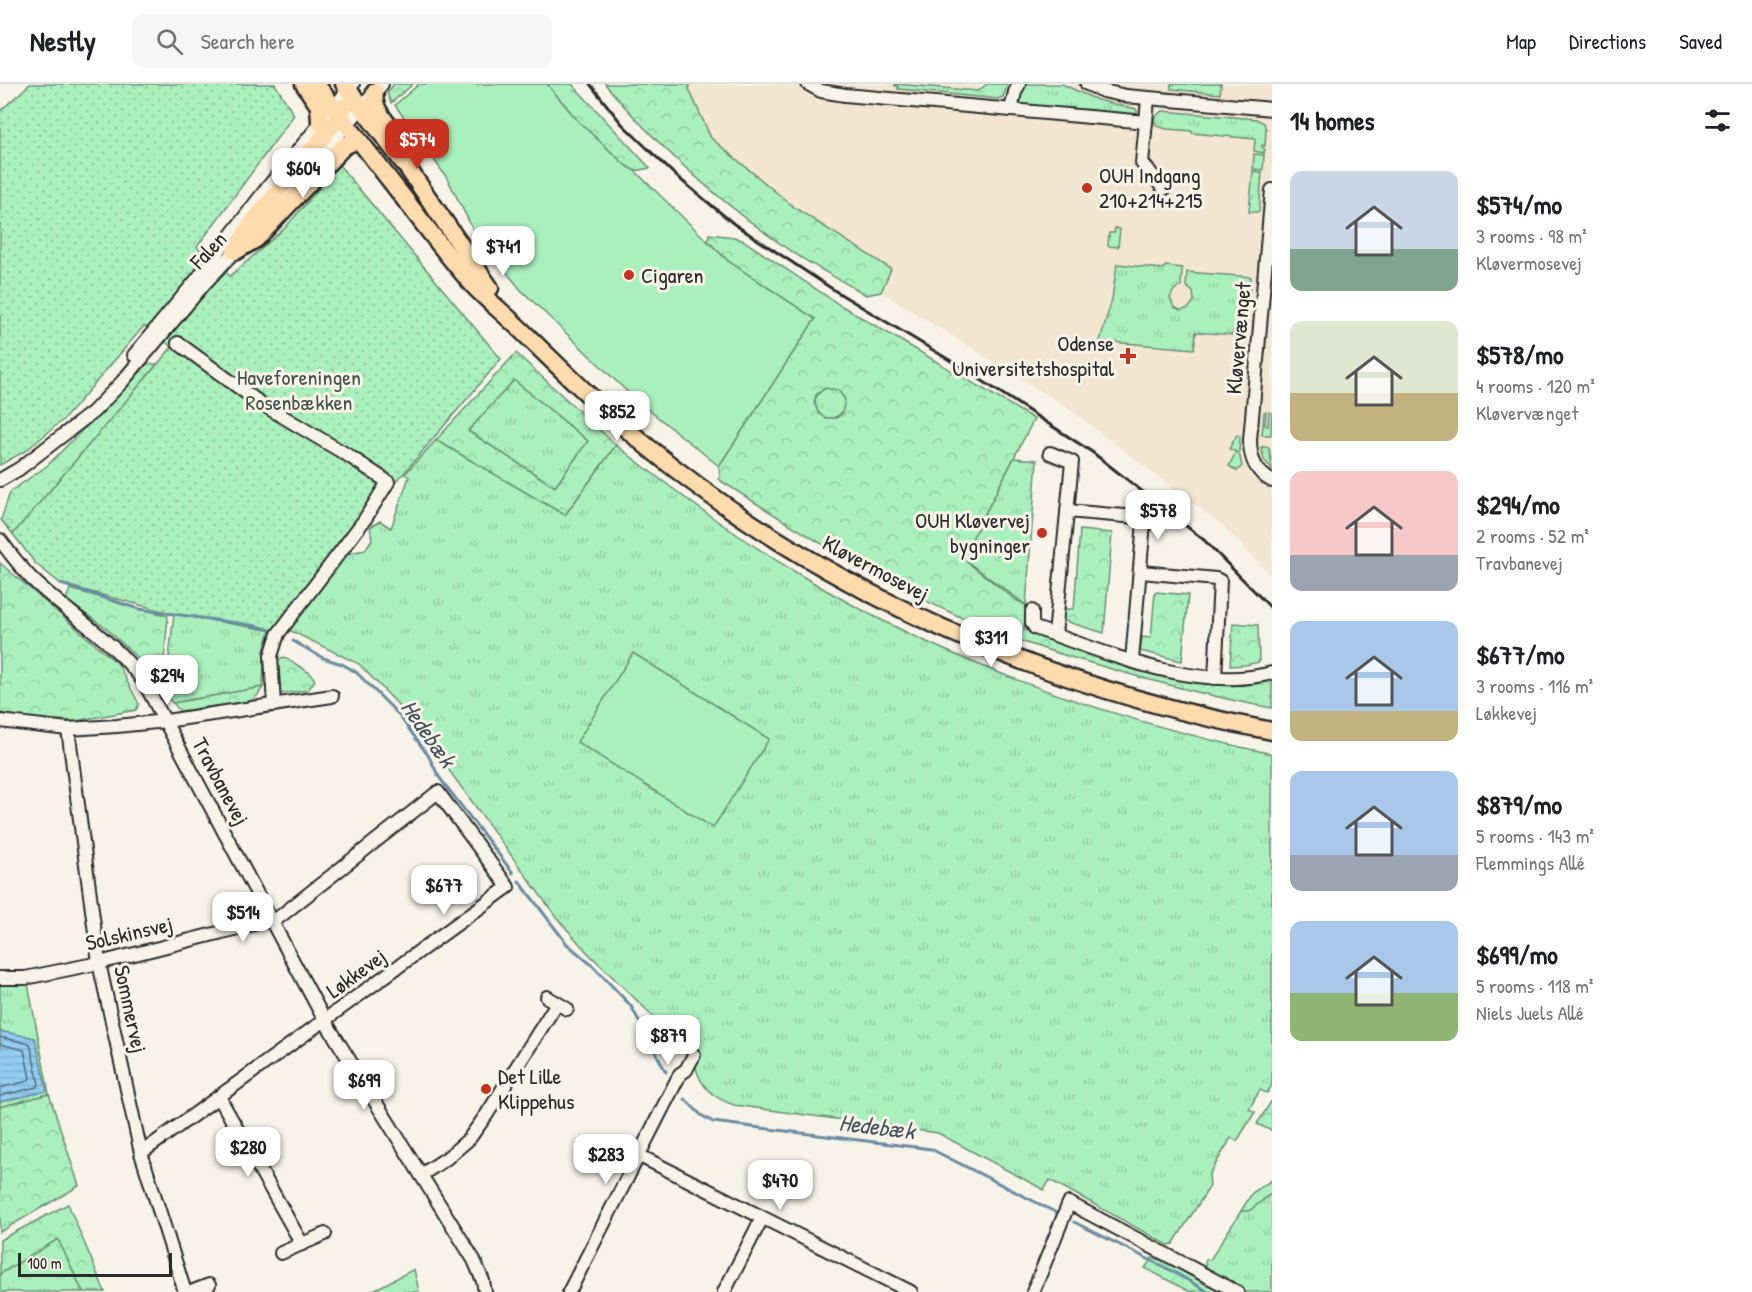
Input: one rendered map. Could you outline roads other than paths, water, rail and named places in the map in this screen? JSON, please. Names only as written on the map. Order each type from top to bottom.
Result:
[{"type":"main road","points":[[304,84],[319,106],[320,122]]},
{"type":"main road","name":"Kløvermosevej","points":[[316,84],[347,103],[409,170],[458,244],[520,329]]},
{"type":"main road","points":[[235,251],[251,224],[347,103],[376,87]]},
{"type":"main road","points":[[376,87],[374,98],[377,109],[447,212],[458,244]]},
{"type":"main road","name":"Kløvermosevej","points":[[347,103],[360,142],[475,286],[563,372],[649,448],[746,518],[799,553],[865,590],[940,627],[1043,669],[1150,704],[1218,721],[1272,731]]},
{"type":"main road","points":[[235,251],[256,239],[344,146],[355,141],[360,142]]},
{"type":"street","points":[[808,84],[821,91],[845,95],[1146,122]]},
{"type":"street","points":[[1011,110],[1015,92],[1020,84]]},
{"type":"street","points":[[1087,84],[1103,91],[1148,98],[1272,109]]},
{"type":"street","points":[[1148,98],[1142,163],[1164,189]]},
{"type":"street","name":"Falen","points":[[59,438],[117,377],[320,122],[347,103]]},
{"type":"street","name":"Kløvervænget","points":[[1272,190],[1250,440],[1251,458],[1254,465],[1272,481]]},
{"type":"street","name":"Falen","points":[[0,480],[19,470],[93,412],[122,382],[205,283],[235,251]]},
{"type":"street","points":[[178,343],[260,403],[388,482],[364,519],[278,634],[271,656],[274,705]]},
{"type":"street","points":[[1050,453],[1072,462],[1055,635]]},
{"type":"street","points":[[1067,511],[1143,519],[1141,572],[1132,660]]},
{"type":"street","name":"Travbanevej","points":[[0,540],[32,579],[104,638],[131,664],[144,682],[325,1021],[474,1260],[485,1292]]},
{"type":"street","points":[[1141,572],[1220,581],[1215,678]]},
{"type":"street","points":[[1032,611],[1033,627],[1181,674],[1240,679],[1272,673]]},
{"type":"street","points":[[0,721],[68,729],[166,721],[332,696]]},
{"type":"street","name":"Sommervej","points":[[68,729],[99,963],[141,1153]]},
{"type":"street","name":"Solskinsvej","points":[[0,975],[25,978],[99,963],[278,918],[438,792]]},
{"type":"street","name":"Løkkevej","points":[[141,1153],[508,887],[438,792]]},
{"type":"street","points":[[421,1175],[447,1158],[469,1139],[557,1003]]},
{"type":"street","points":[[568,1292],[680,1074],[686,1070],[694,1055]]},
{"type":"street","points":[[219,1097],[302,1244]]},
{"type":"street","points":[[141,1153],[184,1292]]},
{"type":"street","points":[[638,1155],[911,1292]]},
{"type":"street","points":[[1033,1292],[1069,1203],[1238,1292]]},
{"type":"street","points":[[724,1292],[762,1218]]},
{"type":"street","points":[[281,1253],[325,1234]]},
{"type":"street","points":[[876,1292],[883,1279]]},
{"type":"street","points":[[191,1292],[209,1285]]},
{"type":"water","points":[[0,1031],[35,1038],[47,1091],[0,1102]]},
{"type":"waterway","name":"Hedebæk","points":[[61,584],[139,609],[257,626],[270,630]]},
{"type":"waterway","name":"Hedebæk","points":[[293,641],[323,658],[342,664],[356,672],[398,714],[428,755],[439,777],[513,873]]},
{"type":"waterway","name":"Hedebæk","points":[[519,881],[567,944],[593,966],[631,1006],[666,1072]]},
{"type":"waterway","name":"Hedebæk","points":[[685,1099],[701,1115],[713,1122],[931,1149],[1057,1213]]},
{"type":"waterway","name":"Hedebæk","points":[[1074,1222],[1172,1271],[1208,1292]]},
{"type":"railway","points":[[590,84],[622,124],[675,175],[734,224],[837,292],[961,367],[1092,452],[1204,540],[1272,609]]},
{"type":"place","name":"OUH Indgang 210+214+215","points":[[1087,188]]},
{"type":"place","name":"Cigaren","points":[[629,275]]},
{"type":"place","name":"Odense Universitetshospital","points":[[1128,356]]},
{"type":"place","name":"OUH Kløvervej bygninger","points":[[1042,533]]},
{"type":"place","name":"Det Lille Klippehus","points":[[486,1089]]},
{"type":"park label","name":"Haveforeningen Rosenbækken","points":[[299,390]]}]
